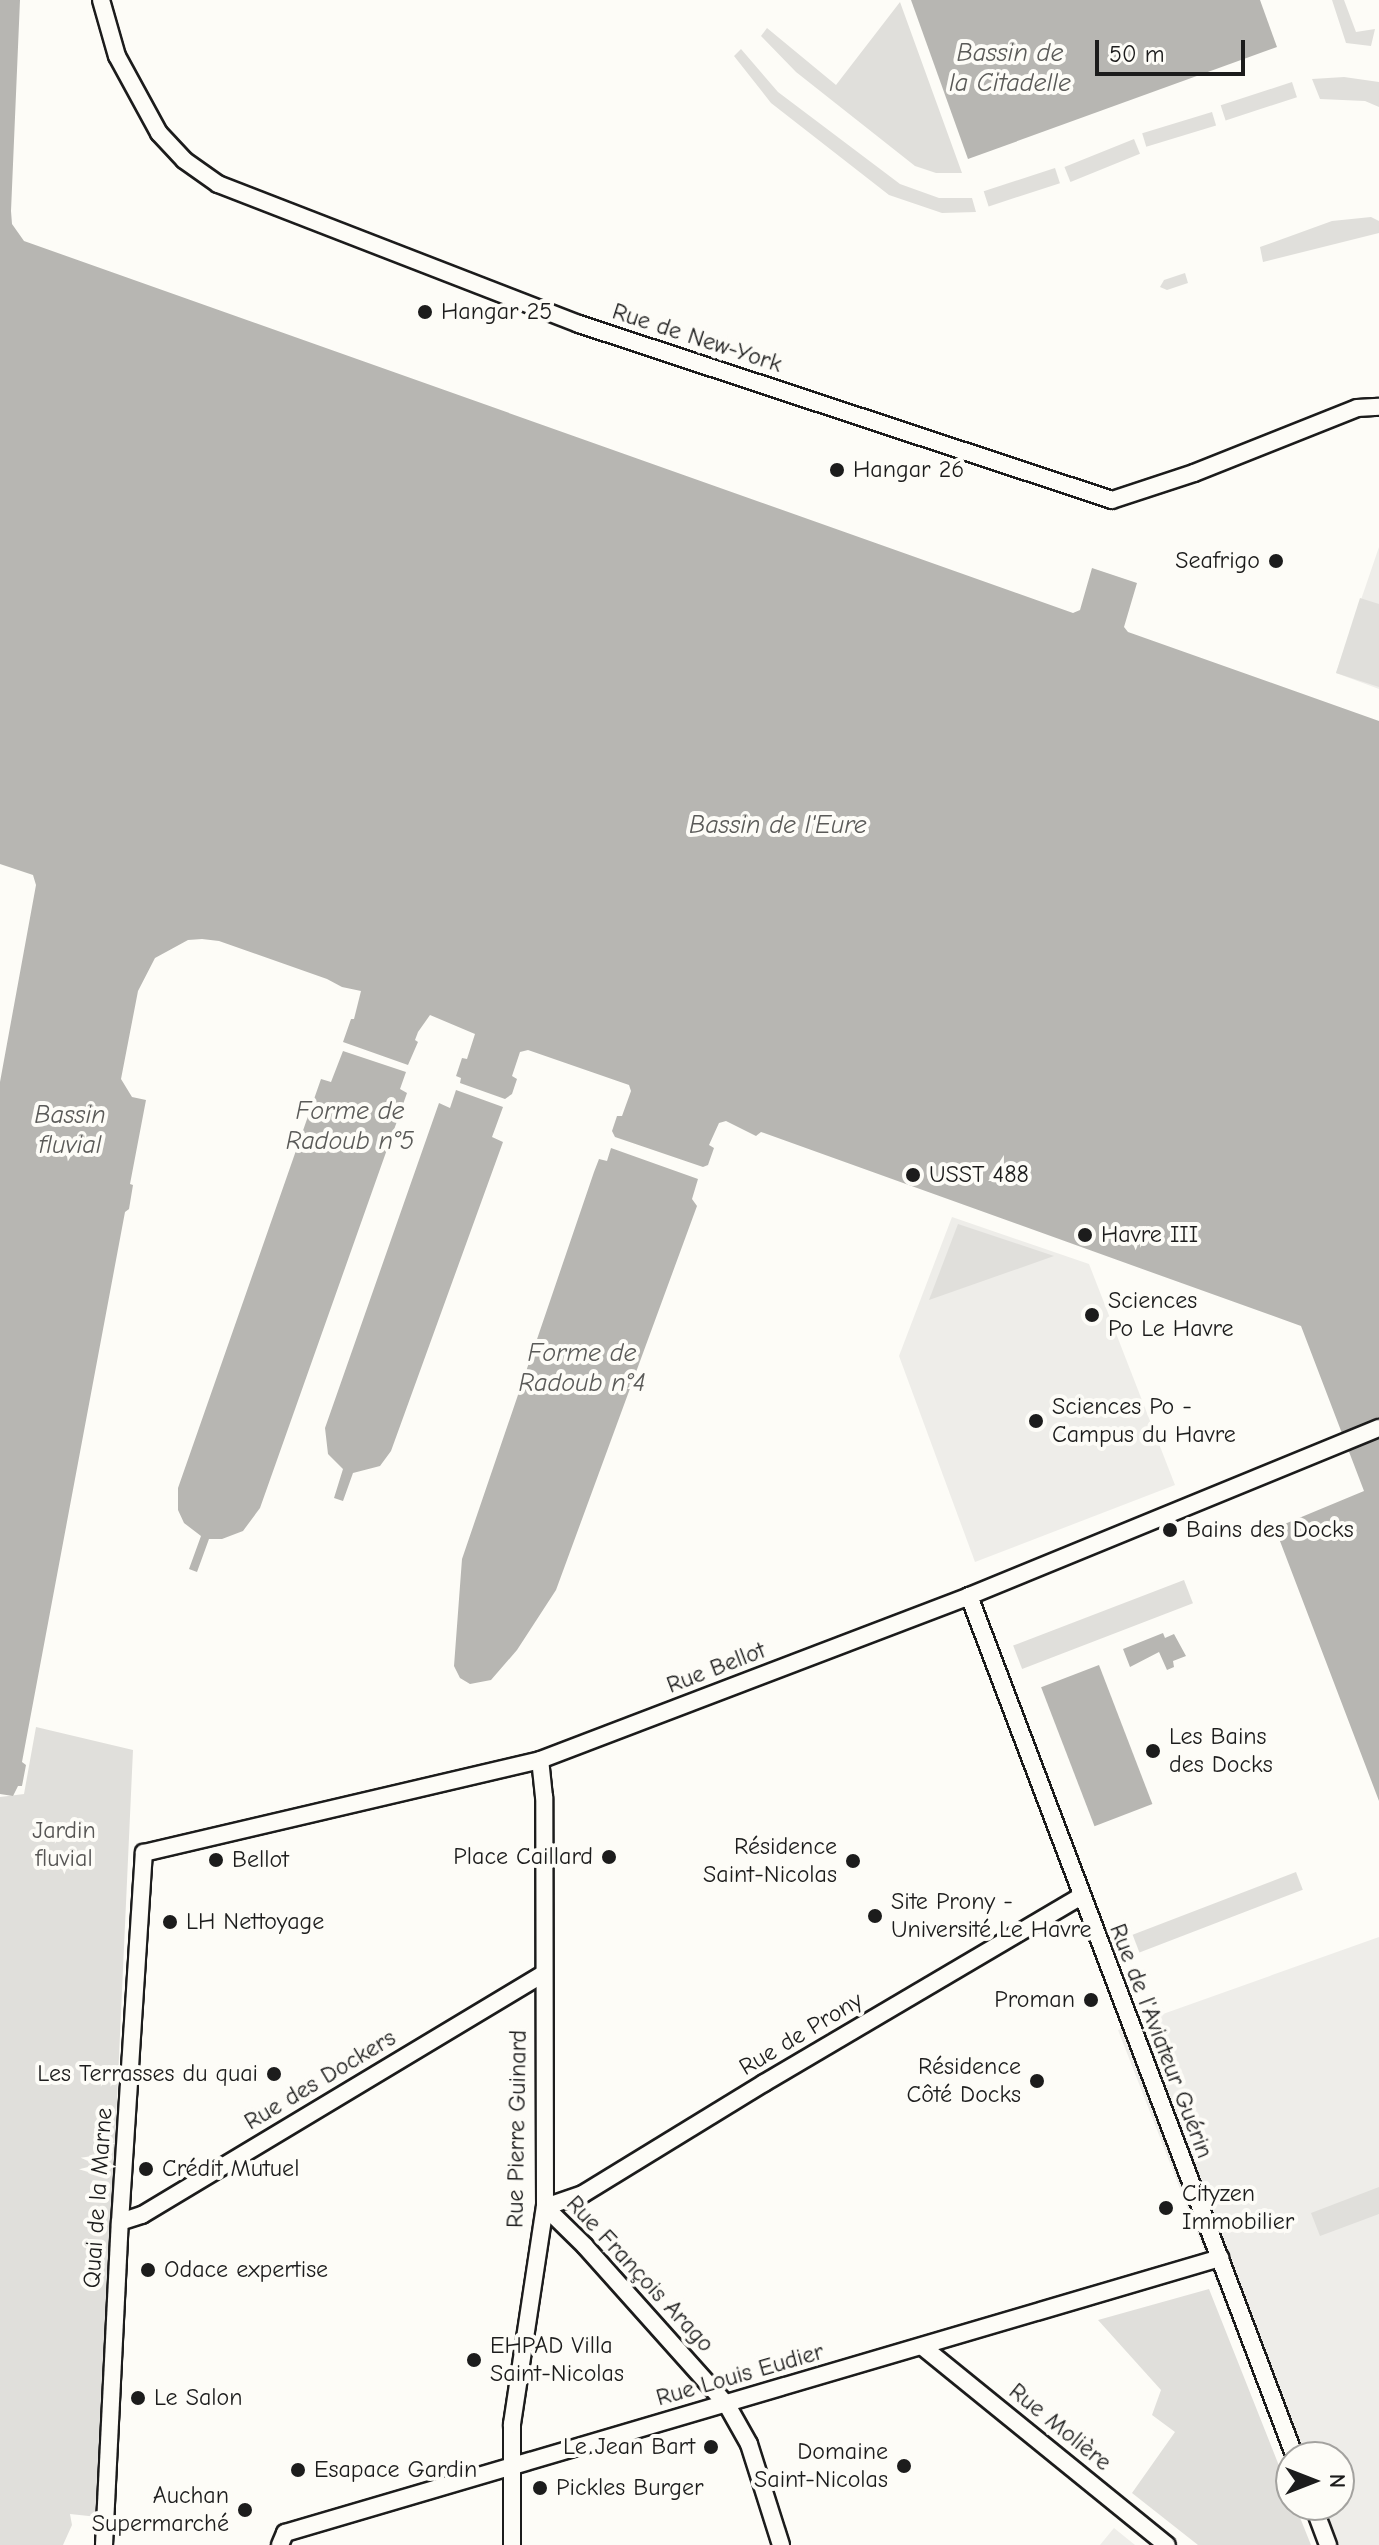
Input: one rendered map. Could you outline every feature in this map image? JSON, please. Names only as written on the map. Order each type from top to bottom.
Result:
[{"type":"street","name":"Rue de New-York","points":[[101,0],[117,56],[159,133],[184,160],[218,184],[579,324],[1112,500],[1194,473],[1357,408],[1379,407]]},
{"type":"street","name":"Rue Bellot","points":[[144,1853],[540,1760],[969,1596],[1379,1428]]},
{"type":"street","name":"Rue de l'Aviateur Guérin","points":[[969,1596],[1080,1897],[1289,2441]]},
{"type":"street","name":"Rue Pierre Guinard","points":[[512,2545],[512,2424],[545,2207],[542,1975],[544,1797],[540,1760]]},
{"type":"street","name":"Quai de la Marne","points":[[104,2545],[120,2222],[144,1853]]},
{"type":"street","name":"Rue de Prony","points":[[545,2207],[583,2194],[764,2083],[1080,1897]]},
{"type":"street","name":"Rue des Dockers","points":[[120,2222],[142,2215],[542,1975]]},
{"type":"street","name":"Rue François Arago","points":[[545,2207],[585,2246],[727,2405],[749,2444],[781,2545]]},
{"type":"street","name":"Rue Louis Eudier","points":[[280,2545],[285,2533],[1220,2258]]},
{"type":"street","name":"Rue Molière","points":[[923,2347],[1167,2545]]},
{"type":"street","points":[[1319,2521],[1328,2545]]},
{"type":"shaded area","points":[[1379,547],[1379,689],[1336,673]]},
{"type":"shaded area","name":"Sciences Po - Campus du Havre","points":[[952,1217],[1089,1264],[1175,1485],[975,1562],[899,1356]]},
{"type":"shaded area","points":[[1379,1937],[1379,2545],[1319,2545],[1309,2521],[1355,2521],[1355,2441],[1279,2441],[1118,2030]]},
{"type":"shaded area","points":[[1114,2528],[1135,2545],[1100,2545]]},
{"type":"green space","points":[[1332,0],[1344,0],[1356,32],[1375,29],[1371,46],[1346,43]]},
{"type":"green space","points":[[900,2],[962,173],[936,173],[915,166],[796,72],[761,36],[767,28],[836,85]]},
{"type":"green space","points":[[741,49],[778,92],[900,184],[939,198],[972,198],[976,212],[942,213],[889,195],[771,103],[734,56]]},
{"type":"green space","points":[[1344,77],[1379,82],[1379,107],[1365,101],[1320,99],[1312,79]]},
{"type":"green space","points":[[1292,82],[1297,97],[1226,120],[1221,105]]},
{"type":"green space","points":[[1212,112],[1216,125],[1146,147],[1142,133]]},
{"type":"green space","points":[[1134,139],[1140,154],[1070,182],[1064,167]]},
{"type":"green space","points":[[1055,168],[1060,183],[989,206],[984,191]]},
{"type":"green space","points":[[1371,217],[1379,221],[1379,233],[1263,262],[1260,247],[1332,221]]},
{"type":"green space","points":[[1185,273],[1188,283],[1167,290],[1160,287],[1164,280]]},
{"type":"green space","points":[[1360,598],[1379,604],[1379,687],[1336,673]]},
{"type":"green space","points":[[958,1224],[1054,1256],[929,1300]]},
{"type":"green space","points":[[1184,1580],[1193,1603],[1022,1669],[1013,1646]]},
{"type":"green space","name":"Jardin fluvial","points":[[36,1727],[133,1750],[98,2517],[70,2514],[72,2525],[63,2545],[0,2545],[0,1797],[24,1794]]},
{"type":"green space","points":[[1296,1872],[1303,1890],[1139,1952],[1133,1935]]},
{"type":"green space","points":[[1379,2187],[1379,2214],[1320,2236],[1311,2213]]},
{"type":"green space","points":[[1209,2289],[1275,2456],[1275,2521],[1301,2521],[1311,2545],[1198,2545],[1132,2493],[1175,2432],[1152,2415],[1161,2390],[1098,2320]]},
{"type":"water","name":"Bassin de l'Eure","points":[[0,0],[20,0],[11,211],[12,224],[24,241],[1073,613],[1080,610],[1092,568],[1137,583],[1124,627],[1128,632],[1379,721],[1379,1801],[1275,1528],[1364,1491],[1301,1326],[761,1132],[756,1136],[726,1121],[719,1123],[709,1145],[714,1148],[708,1165],[703,1167],[615,1137],[612,1131],[617,1116],[622,1116],[631,1091],[629,1085],[528,1050],[520,1052],[512,1076],[517,1079],[512,1094],[505,1099],[460,1083],[461,1078],[456,1076],[462,1058],[467,1059],[475,1034],[430,1015],[418,1032],[415,1040],[418,1042],[408,1065],[343,1042],[351,1019],[354,1019],[361,991],[342,987],[219,941],[202,939],[188,940],[155,958],[138,991],[121,1079],[132,1097],[146,1100],[130,1184],[133,1185],[129,1209],[125,1212],[22,1762],[26,1765],[22,1786],[18,1786],[13,1796],[0,1794],[0,1082],[36,885],[33,875],[0,864]]},
{"type":"water","name":"Bassin de la Citadelle","points":[[911,0],[1260,0],[1277,47],[968,159]]},
{"type":"water","name":"Forme de Radoub n°5","points":[[343,1051],[406,1072],[400,1089],[407,1093],[260,1508],[243,1531],[222,1539],[209,1539],[197,1572],[189,1569],[201,1536],[184,1523],[178,1510],[178,1488],[321,1079],[331,1082]]},
{"type":"water","points":[[456,1090],[503,1107],[492,1137],[503,1142],[391,1451],[380,1466],[353,1473],[343,1501],[334,1498],[343,1469],[328,1454],[325,1428],[439,1103],[450,1108]]},
{"type":"water","name":"Forme de Radoub n°4","points":[[611,1148],[698,1179],[692,1199],[697,1206],[556,1590],[517,1650],[491,1680],[470,1684],[460,1678],[454,1666],[462,1559],[594,1172],[599,1159],[607,1161]]},
{"type":"water","points":[[1163,1633],[1165,1638],[1174,1634],[1186,1656],[1173,1661],[1174,1667],[1167,1670],[1159,1652],[1130,1667],[1123,1649]]},
{"type":"water","points":[[1099,1665],[1152,1804],[1095,1826],[1041,1687]]},
{"type":"place","name":"Hangar 25","points":[[425,312]]},
{"type":"place","name":"Hangar 26","points":[[837,470]]},
{"type":"place","name":"Seafrigo","points":[[1276,561]]},
{"type":"place","name":"USST 488","points":[[913,1175]]},
{"type":"place","name":"Havre III","points":[[1085,1235]]},
{"type":"place","name":"Sciences Po Le Havre","points":[[1092,1315]]},
{"type":"place","name":"Sciences Po - Campus du Havre","points":[[1036,1421]]},
{"type":"place","name":"Bains des Docks","points":[[1170,1530]]},
{"type":"place","name":"Les Bains des Docks","points":[[1153,1751]]},
{"type":"place","name":"Place Caillard","points":[[609,1857]]},
{"type":"place","name":"Bellot","points":[[216,1860]]},
{"type":"place","name":"Résidence Saint-Nicolas","points":[[853,1861]]},
{"type":"place","name":"Site Prony - Université Le Havre","points":[[875,1916]]},
{"type":"place","name":"LH Nettoyage","points":[[170,1922]]},
{"type":"place","name":"Proman","points":[[1091,2000]]},
{"type":"place","name":"Les Terrasses du quai","points":[[274,2074]]},
{"type":"place","name":"Résidence Côté Docks","points":[[1037,2081]]},
{"type":"place","name":"Crédit Mutuel","points":[[146,2169]]},
{"type":"place","name":"Cityzen Immobilier","points":[[1166,2208]]},
{"type":"place","name":"Odace expertise","points":[[148,2270]]},
{"type":"place","name":"EHPAD Villa Saint-Nicolas","points":[[474,2360]]},
{"type":"place","name":"Le Salon","points":[[138,2398]]},
{"type":"place","name":"Le Jean Bart","points":[[711,2447]]},
{"type":"place","name":"Domaine Saint-Nicolas","points":[[904,2466]]},
{"type":"place","name":"Esapace Gardin","points":[[298,2470]]},
{"type":"place","name":"Pickles Burger","points":[[540,2488]]},
{"type":"place","name":"Auchan Supermarché","points":[[245,2510]]},
{"type":"water label","name":"Bassin fluvial","points":[[70,1131]]}]
